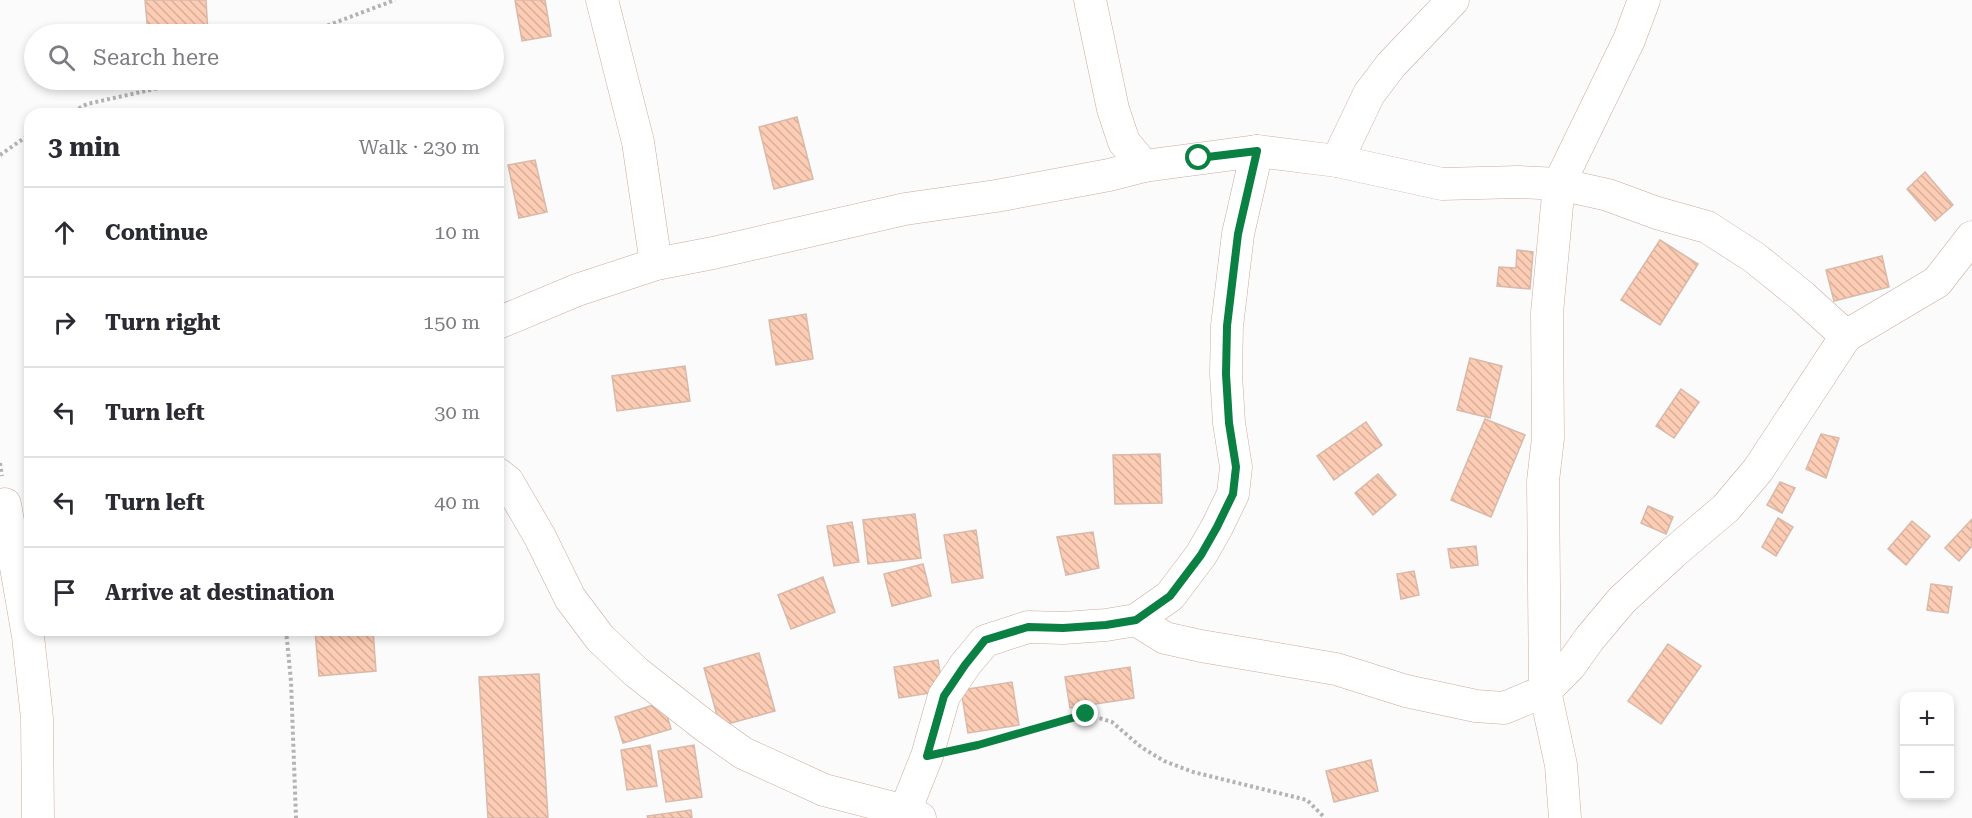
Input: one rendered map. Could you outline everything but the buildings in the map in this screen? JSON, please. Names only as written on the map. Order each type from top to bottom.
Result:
[{"type":"street","points":[[602,0],[638,142],[656,264]]},
{"type":"street","points":[[1090,0],[1113,108],[1124,142],[1144,165]]},
{"type":"street","points":[[1337,161],[1369,94],[1391,64],[1453,0]]},
{"type":"street","points":[[1564,818],[1561,765],[1545,691],[1542,481],[1548,438],[1547,313],[1559,184],[1629,40],[1644,0]]},
{"type":"street","points":[[504,321],[577,291],[656,264],[905,209],[996,196],[1109,175],[1144,165],[1257,151],[1337,161],[1442,184],[1518,182],[1559,184],[1608,195],[1657,213],[1707,227],[1755,258],[1846,336]]},
{"type":"street","points":[[504,479],[540,537],[570,598],[600,638],[636,672],[743,753],[824,790],[912,814],[944,696],[985,640],[1028,627],[1063,628],[1136,620],[1170,596],[1201,555],[1233,494],[1236,467],[1226,384],[1227,326],[1238,234],[1257,151]]},
{"type":"street","points":[[1136,620],[1166,638],[1336,669],[1406,691],[1476,706],[1504,708],[1545,691],[1570,666],[1622,600],[1726,508],[1739,493],[1758,470],[1846,336],[1937,282],[1972,237]]},
{"type":"street","points":[[12,503],[24,609]]},
{"type":"street","points":[[27,636],[37,718],[38,818]]},
{"type":"path","points":[[331,24],[395,0]]},
{"type":"path","points":[[79,108],[87,104],[150,90]]},
{"type":"path","points":[[0,155],[24,138]]},
{"type":"path","points":[[287,636],[291,681],[296,818]]},
{"type":"path","points":[[927,756],[978,745],[1086,714],[1112,722],[1141,747],[1164,761],[1193,772],[1307,800],[1325,818]]},
{"type":"route","points":[[1086,714],[978,745],[927,756],[944,696],[985,640],[1028,627],[1063,628],[1136,620],[1170,596],[1201,555],[1233,494],[1236,467],[1229,423],[1226,374],[1227,326],[1238,234],[1257,151],[1199,158]]}]
